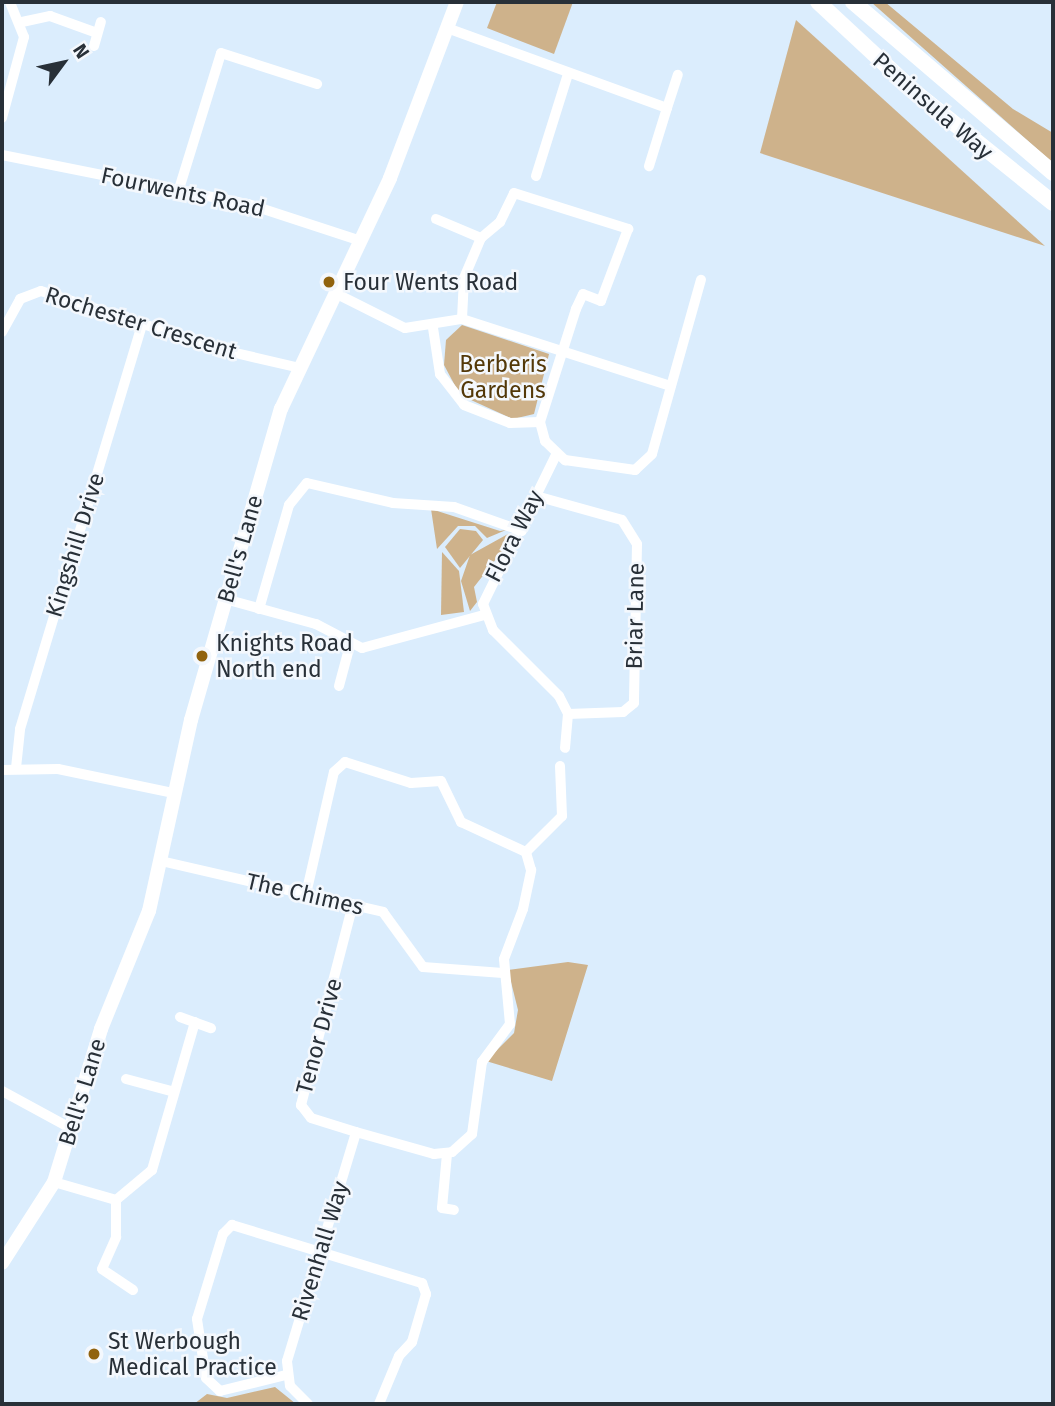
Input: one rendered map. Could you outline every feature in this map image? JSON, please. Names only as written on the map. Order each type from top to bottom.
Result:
[{"type":"main road","name":"Peninsula Way","points":[[818,2],[925,100],[1053,203]]},
{"type":"main road","name":"Peninsula Way","points":[[853,2],[1053,173]]},
{"type":"street","points":[[2,118],[23,45],[22,22],[10,2]]},
{"type":"street","name":"Bell's Lane","points":[[2,1263],[54,1182],[161,860],[173,793],[225,599],[281,409],[361,241],[457,2]]},
{"type":"street","points":[[22,22],[50,16],[99,27],[94,46]]},
{"type":"street","points":[[447,28],[667,108]]},
{"type":"street","points":[[179,189],[221,53],[317,84]]},
{"type":"street","points":[[536,176],[568,74]]},
{"type":"street","points":[[649,166],[678,75]]},
{"type":"street","name":"Fourwents Road","points":[[2,155],[259,207],[361,241]]},
{"type":"street","points":[[462,319],[463,280],[481,238],[500,222],[514,193],[628,229],[601,301],[583,294],[559,352],[540,422],[556,454],[600,468],[641,467],[652,454],[701,280]]},
{"type":"street","points":[[436,219],[481,238]]},
{"type":"street","name":"Rochester Crescent","points":[[2,332],[15,305],[34,292],[300,368]]},
{"type":"street","points":[[335,293],[405,328],[433,328],[462,319],[671,386]]},
{"type":"street","name":"Kingshill Drive","points":[[16,768],[20,729],[142,324]]},
{"type":"street","points":[[433,328],[440,373],[464,405],[510,423],[540,422]]},
{"type":"street","name":"Flora Way","points":[[484,615],[490,582],[522,531],[556,454]]},
{"type":"street","points":[[259,609],[289,505],[307,483],[393,503],[454,507],[522,531]]},
{"type":"street","name":"Briar Lane","points":[[536,496],[622,520],[637,544],[634,703],[623,712],[568,714]]},
{"type":"street","points":[[225,599],[316,624],[350,645],[385,645],[484,615],[551,686],[568,714],[565,748]]},
{"type":"street","points":[[338,686],[350,645]]},
{"type":"street","points":[[306,894],[335,768],[345,762],[411,783],[441,782],[461,822],[526,852]]},
{"type":"street","points":[[526,852],[562,816],[561,765]]},
{"type":"street","points":[[2,769],[58,769],[173,793]]},
{"type":"street","points":[[454,1210],[442,1208],[447,1154],[472,1134],[482,1062],[510,1024],[503,973],[530,879],[526,852]]},
{"type":"street","name":"The Chimes","points":[[161,860],[387,914],[405,950],[430,970],[503,973]]},
{"type":"street","name":"Tenor Drive","points":[[353,904],[299,1098],[311,1118],[447,1154]]},
{"type":"street","points":[[180,1017],[211,1028]]},
{"type":"street","points":[[116,1200],[152,1170],[171,1091],[195,1022]]},
{"type":"street","points":[[126,1079],[171,1091]]},
{"type":"street","points":[[2,1091],[72,1129]]},
{"type":"street","name":"Rivenhall Way","points":[[286,1375],[356,1132]]},
{"type":"street","points":[[54,1182],[116,1200]]},
{"type":"street","points":[[116,1200],[116,1237],[102,1269],[133,1290]]},
{"type":"street","points":[[308,1404],[286,1375],[216,1390],[206,1378],[197,1319],[229,1227],[240,1225],[416,1278],[426,1290],[412,1342],[399,1356],[379,1404]]},
{"type":"green space","points":[[497,2],[573,2],[554,54],[487,28]]},
{"type":"green space","points":[[871,2],[885,2],[1013,109],[1053,133],[1053,163]]},
{"type":"green space","points":[[796,20],[1045,246],[760,153]]},
{"type":"green space","name":"Berberis Gardens","points":[[462,325],[549,354],[534,414],[513,419],[460,395],[444,365],[446,340]]},
{"type":"green space","points":[[431,509],[500,531],[506,530],[487,538],[475,526],[458,526],[437,549]]},
{"type":"green space","points":[[460,529],[476,531],[483,540],[460,568],[445,547]]},
{"type":"green space","points":[[508,534],[507,545],[474,587],[477,602],[470,611],[461,581],[470,555]]},
{"type":"green space","points":[[442,552],[459,571],[464,612],[441,615]]},
{"type":"green space","points":[[568,962],[588,965],[552,1081],[486,1061],[514,1033],[518,1010],[508,970]]},
{"type":"green space","points":[[275,1387],[296,1404],[194,1404],[207,1394],[227,1398]]},
{"type":"place","name":"Four Wents Road","points":[[329,282]]},
{"type":"place","name":"Knights Road North end","points":[[202,656]]},
{"type":"place","name":"St Werbough Medical Practice","points":[[94,1354]]}]
